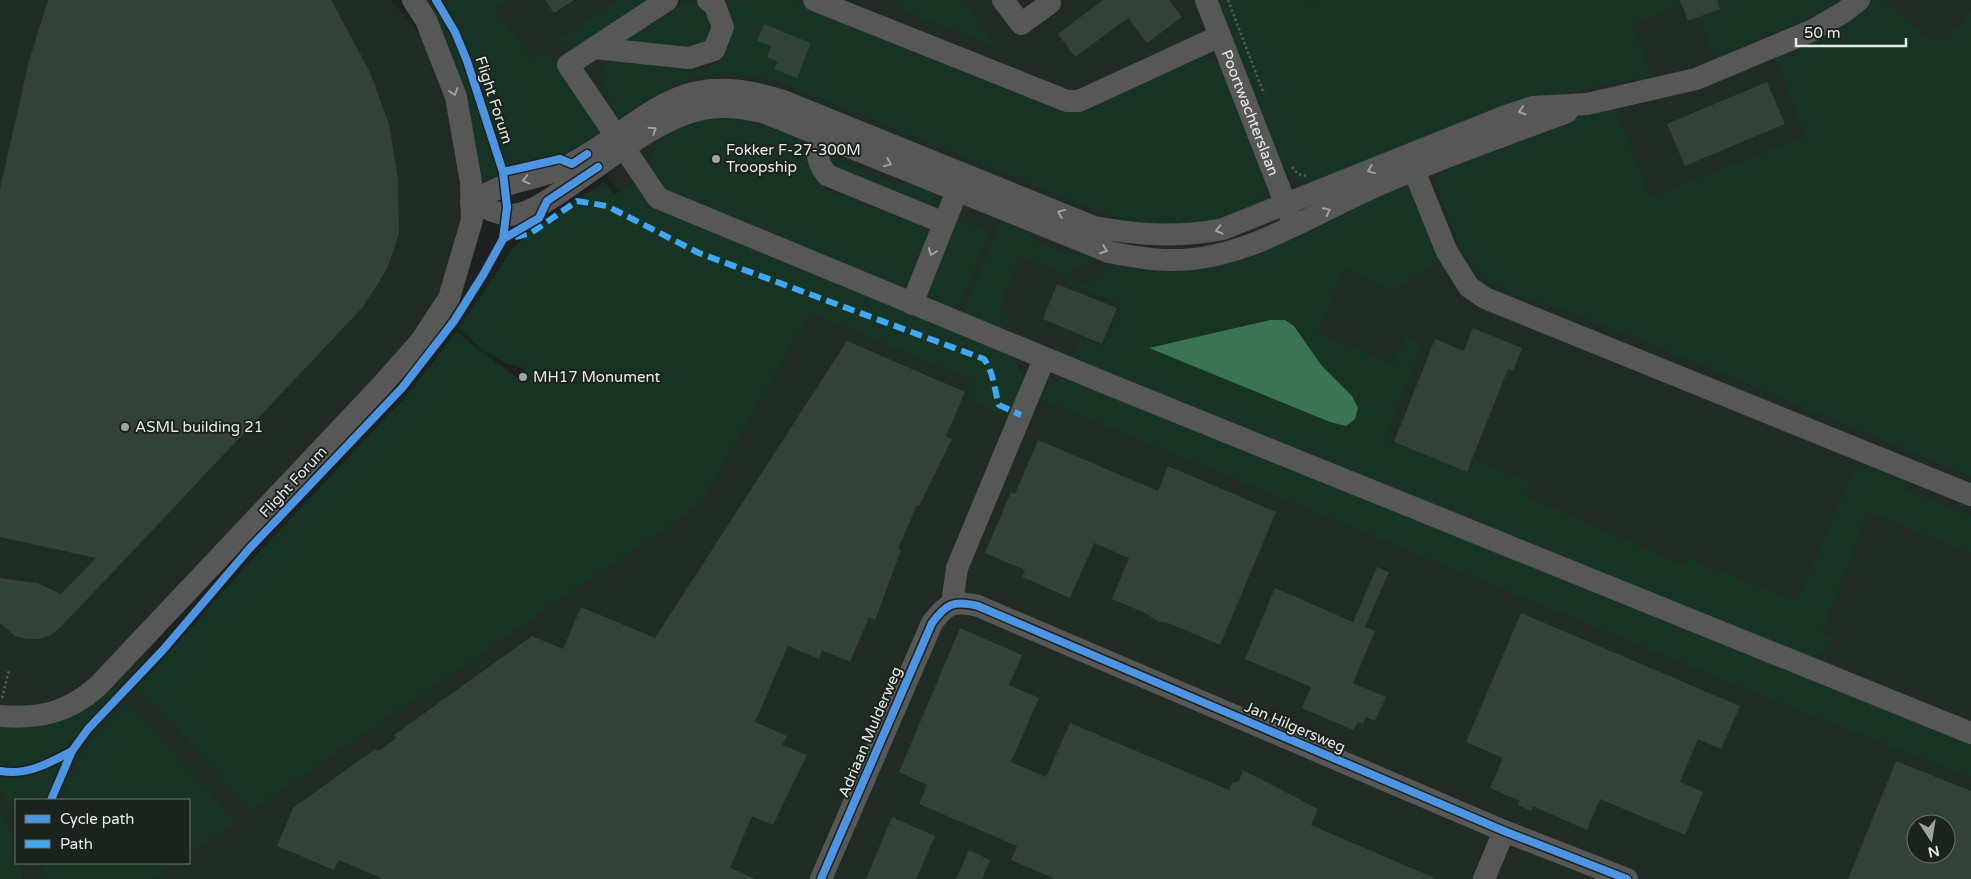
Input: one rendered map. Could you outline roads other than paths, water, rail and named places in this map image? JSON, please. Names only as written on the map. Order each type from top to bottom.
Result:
[{"type":"street","points":[[667,0],[568,65],[658,198],[1044,359],[1971,733]]},
{"type":"street","points":[[594,48],[689,58],[714,50],[723,27],[715,6],[708,0]]},
{"type":"street","points":[[814,0],[1067,101],[1079,101],[1220,36]]},
{"type":"street","points":[[1003,0],[1022,24],[1051,1]]},
{"type":"street","name":"Poortwachterslaan","points":[[1206,0],[1294,227]]},
{"type":"street","points":[[472,202],[506,215],[515,214],[547,201],[593,160],[619,142],[677,117],[710,108],[736,107],[827,129],[1094,227],[1137,234],[1193,235],[1223,229],[1286,204],[1411,163],[1532,107],[1587,104],[1696,79],[1812,31],[1844,12],[1859,0]]},
{"type":"street","name":"Flight Forum","points":[[0,706],[26,718],[56,713],[86,697],[382,385],[421,341],[442,301],[472,220],[471,182],[456,97],[426,20],[404,2]]},
{"type":"street","name":"Flight Forum","points":[[404,2],[446,118],[454,159],[457,202],[455,240],[442,301]]},
{"type":"street","name":"Flight Forum","points":[[422,49],[426,20]]},
{"type":"street","points":[[827,129],[957,191],[1109,252],[1142,258],[1171,260],[1204,257],[1249,244],[1294,227],[1372,188],[1411,163]]},
{"type":"street","points":[[827,129],[817,156],[818,163],[827,175],[944,223]]},
{"type":"street","points":[[472,202],[505,186],[593,160]]},
{"type":"street","points":[[1411,163],[1447,252],[1469,287],[1485,298],[1971,495]]},
{"type":"street","points":[[912,304],[957,191]]},
{"type":"street","points":[[952,604],[957,568],[1044,359]]},
{"type":"street","name":"Jan Hilgersweg","points":[[952,604],[964,602],[978,606],[1504,831],[1627,879]]},
{"type":"street","name":"Adriaan Mulderweg","points":[[821,879],[932,623],[945,607],[952,604]]},
{"type":"street","points":[[1484,879],[1504,831]]},
{"type":"place","name":"Fokker F-27-300M Troopship","points":[[716,159]]},
{"type":"place","name":"MH17 Monument","points":[[523,377]]},
{"type":"place","name":"ASML building 21","points":[[125,427]]}]
